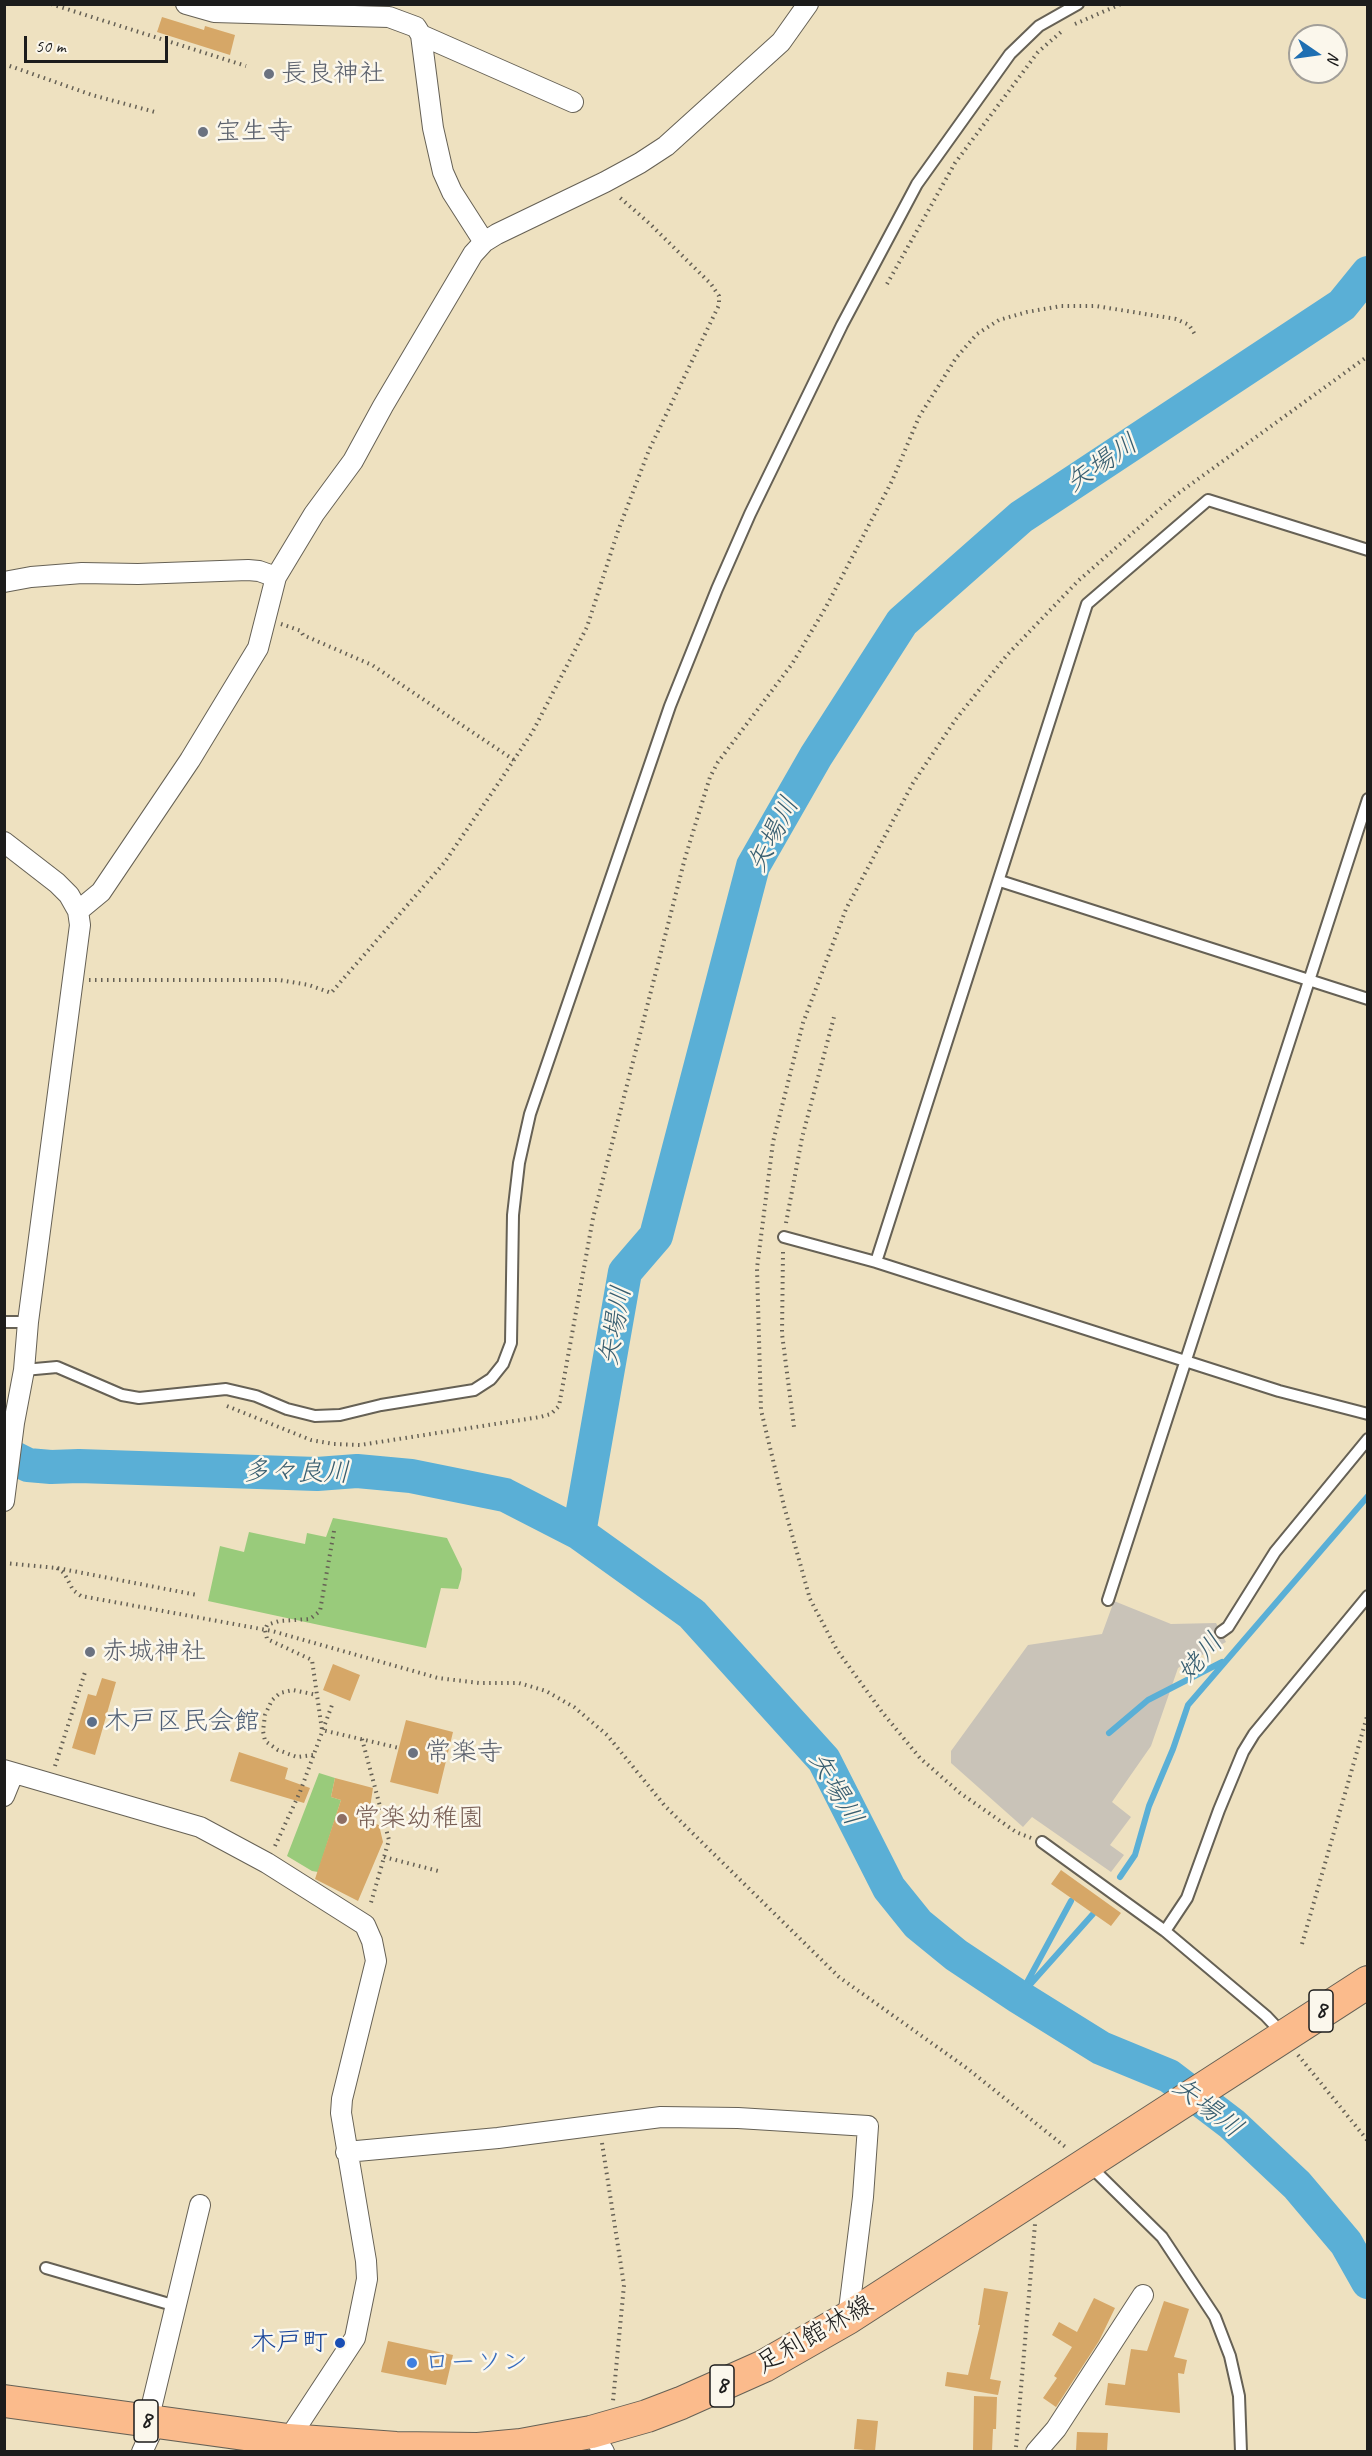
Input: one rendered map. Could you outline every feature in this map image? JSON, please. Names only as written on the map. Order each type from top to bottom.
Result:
[{"type":"main road","name":"足利館林線","points":[[4,2401],[152,2422],[287,2446],[478,2449],[602,2437],[732,2382],[848,2318],[1094,2160],[1285,2043],[1368,1982]]},
{"type":"street","points":[[186,4],[214,12],[389,11],[416,27],[421,35],[433,128],[443,172],[452,192],[484,242]]},
{"type":"street","points":[[78,910],[101,892],[190,760],[258,648],[276,577],[314,514],[353,461],[457,279],[484,242],[605,182],[666,146],[781,42],[808,4]]},
{"type":"street","points":[[421,35],[573,102]]},
{"type":"street","points":[[4,582],[31,577],[82,573],[138,574],[248,570],[276,577]]},
{"type":"street","points":[[4,842],[69,895],[78,910],[80,925],[28,1322],[24,1371],[14,1423],[5,1495]]},
{"type":"street","points":[[4,1796],[9,1772],[200,1827],[267,1863],[365,1925],[372,1941],[376,1961],[342,2099],[341,2113],[367,2278],[355,2338],[287,2446]]},
{"type":"street","points":[[346,2152],[498,2138],[661,2117],[738,2118],[868,2126],[863,2197],[848,2318]]},
{"type":"street","points":[[142,2451],[152,2422],[200,2205]]},
{"type":"street","points":[[1036,2451],[1056,2429],[1143,2295]]},
{"type":"lane","points":[[24,1371],[57,1367],[122,1395],[139,1398],[226,1389],[256,1396],[287,1409],[315,1416],[340,1415],[381,1405],[474,1390],[491,1379],[503,1364],[511,1343],[513,1215],[519,1163],[530,1114],[670,706],[717,589],[750,514],[842,325],[917,184],[1010,54],[1039,26],[1078,4]]},
{"type":"lane","points":[[876,1262],[1087,604],[1208,500],[1368,550]]},
{"type":"lane","points":[[1108,1600],[1184,1360],[1368,799]]},
{"type":"lane","points":[[1000,881],[1368,999]]},
{"type":"lane","points":[[784,1237],[876,1262],[1280,1391],[1368,1414]]},
{"type":"lane","points":[[4,1322],[28,1322]]},
{"type":"lane","points":[[1221,1632],[1227,1627],[1275,1552],[1368,1439]]},
{"type":"lane","points":[[1165,1931],[1187,1898],[1243,1752],[1254,1734],[1368,1596]]},
{"type":"lane","points":[[1042,1842],[1165,1931],[1266,2016],[1285,2043]]},
{"type":"lane","points":[[1094,2160],[1162,2237],[1215,2317],[1230,2356],[1239,2396],[1241,2451]]},
{"type":"lane","points":[[46,2268],[176,2306]]},
{"type":"path","points":[[51,4],[246,66]]},
{"type":"path","points":[[887,284],[955,163],[1038,52],[1065,28],[1121,4]]},
{"type":"path","points":[[4,64],[92,95],[155,112]]},
{"type":"path","points":[[72,980],[279,980],[309,985],[332,993],[444,863],[514,760],[538,722],[586,627],[618,531],[649,450],[719,305],[719,296],[711,284],[605,182]]},
{"type":"path","points":[[197,1391],[277,1427],[311,1440],[334,1444],[360,1445],[540,1418],[551,1414],[559,1406],[593,1218],[685,858],[710,777],[718,762],[792,663],[826,607],[892,481],[919,417],[956,358],[977,334],[999,320],[1061,306],[1107,308],[1176,319],[1189,325],[1196,336]]},
{"type":"path","points":[[266,619],[301,631],[303,635],[372,666],[514,760]]},
{"type":"path","points":[[794,1427],[782,1334],[784,1237],[802,1138],[834,1017]]},
{"type":"path","points":[[322,1730],[312,1660],[267,1639],[265,1630],[267,1625],[279,1621],[310,1619],[318,1614],[334,1531]]},
{"type":"path","points":[[4,1563],[57,1568],[196,1595]]},
{"type":"path","points":[[57,1568],[64,1573],[73,1590],[81,1596],[265,1630],[438,1678],[479,1683],[519,1683],[546,1691],[574,1707],[607,1735],[665,1806],[838,1977],[968,2069],[1053,2137]]},
{"type":"path","points":[[49,1784],[86,1669]]},
{"type":"path","points":[[313,1755],[297,1757],[278,1750],[266,1741],[262,1731],[265,1715],[272,1700],[280,1693],[293,1690],[317,1695]]},
{"type":"path","points":[[267,1863],[300,1792],[332,1705]]},
{"type":"path","points":[[1302,1944],[1368,1713]]},
{"type":"path","points":[[322,1730],[399,1748]]},
{"type":"path","points":[[362,1739],[389,1840],[365,1925]]},
{"type":"path","points":[[384,1857],[442,1872]]},
{"type":"path","points":[[1285,2043],[1368,2141]]},
{"type":"path","points":[[600,2125],[624,2285],[602,2437]]},
{"type":"path","points":[[1016,2451],[1038,2197]]},
{"type":"shaded area","points":[[1114,1601],[1171,1624],[1216,1623],[1226,1642],[1178,1668],[1151,1746],[1112,1802],[1131,1817],[1110,1845],[1124,1855],[1111,1872],[1032,1817],[1023,1827],[951,1763],[951,1751],[1028,1645],[1102,1634]]},
{"type":"green space","points":[[333,1518],[447,1538],[462,1569],[461,1579],[458,1589],[441,1588],[426,1648],[208,1601],[220,1546],[244,1552],[249,1532],[305,1544],[307,1533],[326,1537]]},
{"type":"green space","points":[[319,1773],[335,1778],[331,1797],[341,1800],[318,1872],[312,1871],[287,1856]]},
{"type":"building","points":[[162,17],[204,30],[205,26],[235,35],[230,55],[157,32]]},
{"type":"building","points":[[333,1664],[360,1675],[350,1701],[323,1690]]},
{"type":"building","name":"木戸区民会館","points":[[102,1678],[116,1682],[95,1755],[72,1748],[88,1694],[96,1696]]},
{"type":"building","points":[[406,1720],[453,1732],[438,1794],[390,1782]]},
{"type":"building","points":[[239,1752],[288,1768],[285,1779],[310,1788],[304,1803],[230,1781]]},
{"type":"building","points":[[335,1778],[373,1788],[368,1821],[379,1825],[383,1842],[358,1901],[315,1879],[341,1800],[331,1797]]},
{"type":"building","points":[[1061,1870],[1121,1913],[1111,1926],[1051,1884]]},
{"type":"building","points":[[984,2288],[1008,2292],[990,2379],[1001,2381],[998,2395],[945,2386],[947,2372],[968,2375],[980,2325],[978,2325]]},
{"type":"building","points":[[1094,2298],[1115,2308],[1099,2341],[1056,2407],[1043,2398],[1057,2378],[1054,2376],[1072,2347],[1052,2335],[1059,2322],[1077,2332]]},
{"type":"building","points":[[1164,2301],[1189,2309],[1174,2357],[1187,2360],[1184,2374],[1178,2373],[1180,2413],[1105,2405],[1108,2383],[1125,2385],[1131,2349],[1147,2351]]},
{"type":"building","points":[[388,2341],[453,2355],[446,2385],[381,2372]]},
{"type":"building","points":[[974,2396],[997,2397],[996,2429],[993,2429],[992,2451],[973,2451]]},
{"type":"building","points":[[857,2419],[878,2421],[875,2451],[854,2449]]},
{"type":"building","points":[[1077,2432],[1108,2433],[1107,2451],[1076,2451]]},
{"type":"waterway","name":"矢場川","points":[[579,1533],[625,1272],[656,1236],[753,866],[816,756],[902,622],[1021,517],[1342,305],[1368,273]]},
{"type":"waterway","name":"矢場川","points":[[4,1453],[28,1465],[51,1467],[317,1474],[357,1471],[411,1476],[505,1495],[579,1533],[692,1614],[824,1760],[889,1888],[918,1924],[956,1955],[1019,1997],[1101,2048],[1169,2076],[1232,2124],[1297,2185],[1346,2243],[1368,2282]]},
{"type":"waterway","name":"姥川","points":[[1120,1877],[1135,1855],[1149,1806],[1173,1749],[1188,1705],[1368,1496]]},
{"type":"waterway","points":[[1109,1733],[1148,1700],[1222,1662]]},
{"type":"waterway","points":[[1025,1986],[1071,1901]]},
{"type":"waterway","name":"姥川","points":[[1019,1997],[1093,1914]]},
{"type":"place","name":"長良神社","points":[[269,74]]},
{"type":"place","name":"宝生寺","points":[[203,132]]},
{"type":"place","name":"赤城神社","points":[[90,1652]]},
{"type":"place","name":"木戸区民会館","points":[[92,1722]]},
{"type":"place","name":"常楽寺","points":[[413,1753]]},
{"type":"place","name":"常楽幼稚園","points":[[342,1819]]},
{"type":"place","name":"木戸町","points":[[340,2343]]},
{"type":"place","name":"ローソン","points":[[412,2363]]},
{"type":"water label","name":"多々良川","points":[[296,1473]]}]
